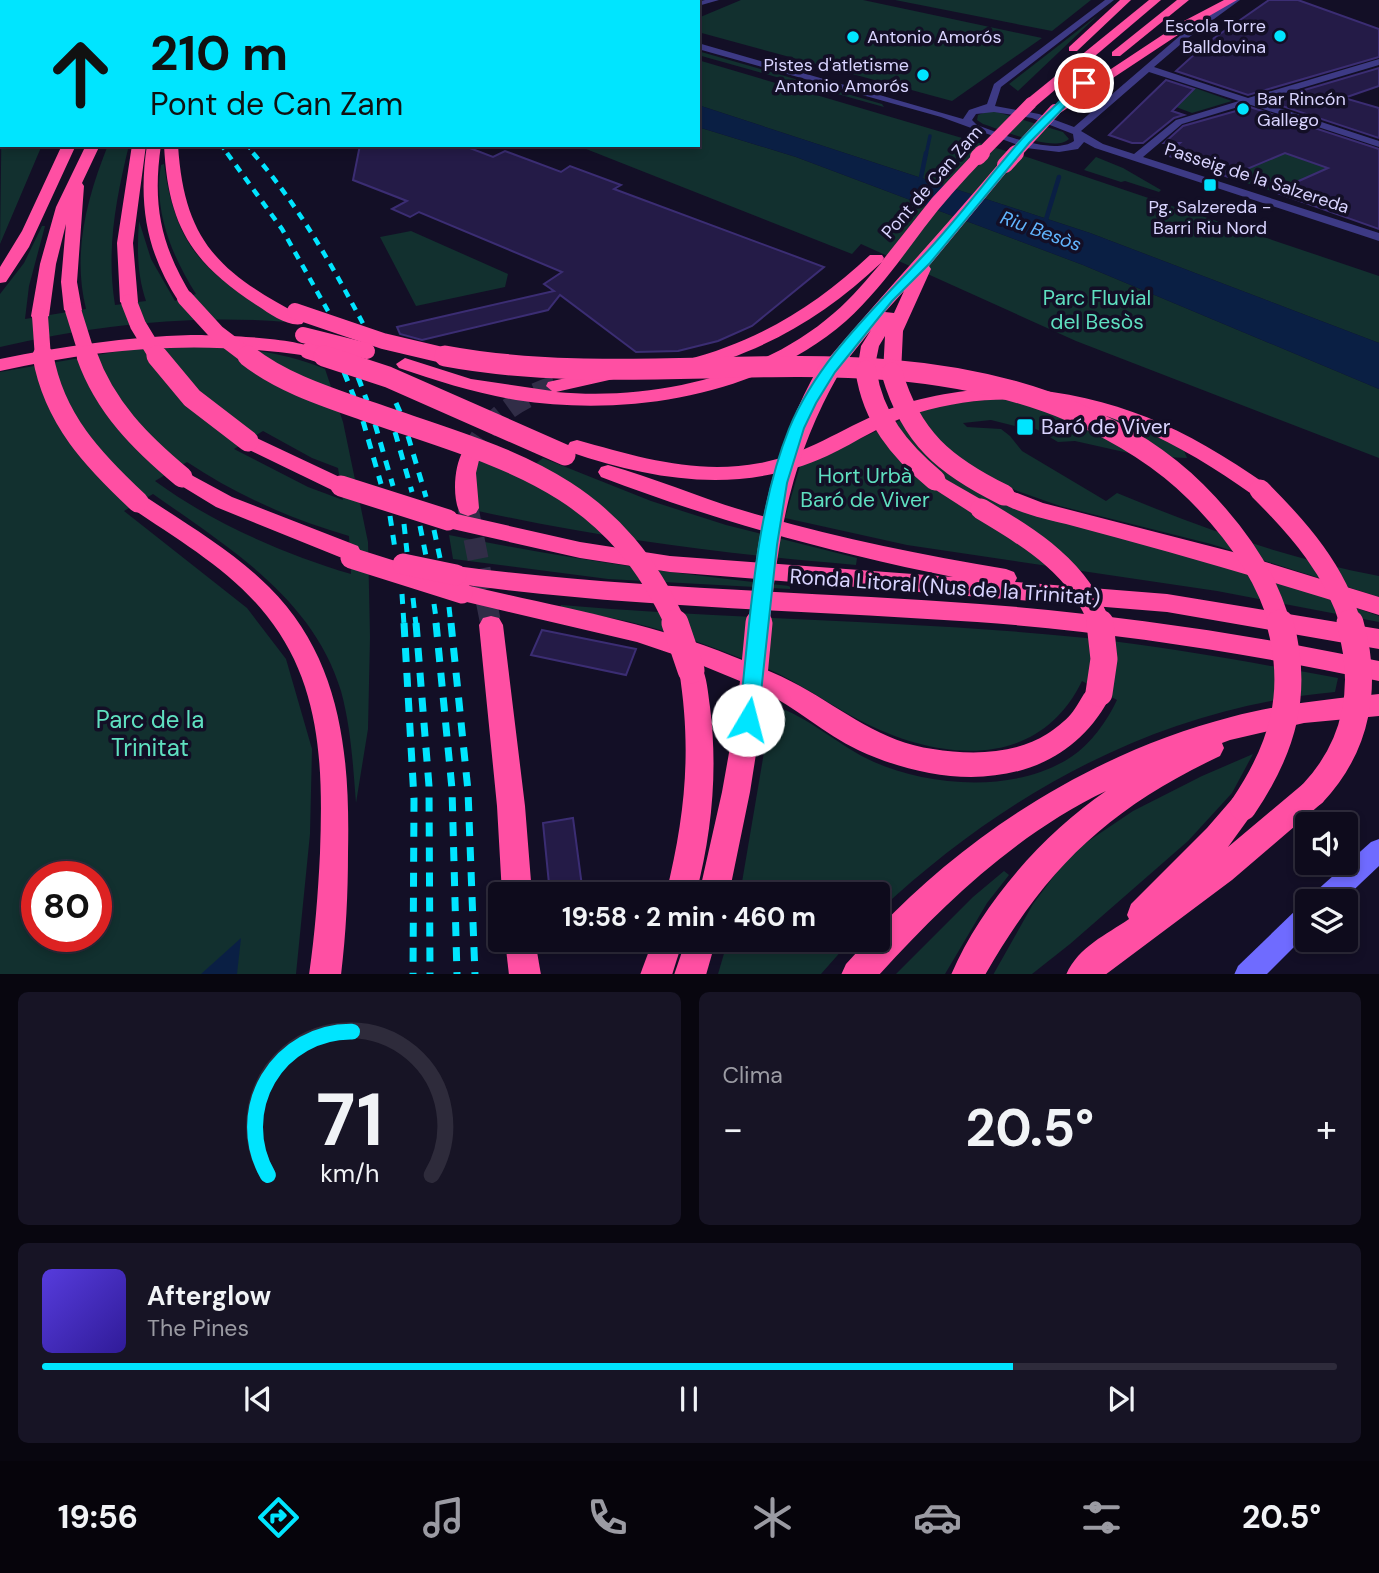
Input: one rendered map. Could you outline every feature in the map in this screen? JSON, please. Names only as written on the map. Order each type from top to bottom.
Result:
[{"type":"highway","points":[[1031,103],[1055,66],[1126,0]]},
{"type":"highway","points":[[1031,103],[1156,0]]},
{"type":"highway","points":[[78,180],[69,282],[73,310],[88,360],[106,398],[135,438],[182,477],[224,502],[419,582],[459,584],[671,642],[780,688],[866,740],[893,752],[951,765],[998,764],[1030,756],[1070,733],[1084,719],[1099,693],[1106,658],[1103,630],[1093,602],[1081,583],[1045,548],[935,480],[902,450],[882,425],[868,391],[866,371],[874,337],[926,260],[990,181],[1055,110],[1112,58],[1184,0]]},
{"type":"highway","points":[[1055,110],[1095,88],[1169,33],[1234,0]]},
{"type":"highway","name":"Pont de Can Zam","points":[[858,286],[1031,103]]},
{"type":"highway","points":[[0,278],[26,239],[51,177],[68,147]]},
{"type":"highway","points":[[92,147],[63,207],[48,264],[40,316],[39,345],[44,376],[62,417],[79,444],[106,474],[138,502],[221,561],[275,609],[298,641],[316,675],[330,716],[337,792],[326,974]]},
{"type":"highway","name":"Ronda Litoral (Nus de la Trinitat)","points":[[139,147],[124,237],[125,278],[129,302],[143,337],[174,381],[206,411],[248,441],[341,486],[448,520],[580,550],[670,564],[1167,603],[1379,639]]},
{"type":"highway","points":[[154,147],[148,186],[150,221],[162,257],[185,298],[220,335],[272,371],[342,404],[512,461],[551,481],[587,506],[619,535],[647,569],[672,614],[691,670],[701,726],[702,758],[693,842],[684,882]]},
{"type":"highway","points":[[171,147],[173,179],[182,217],[207,260],[227,280],[362,367],[693,502],[854,548],[942,567],[1167,603]]},
{"type":"highway","points":[[0,365],[57,352],[165,339],[234,340],[301,329],[470,385],[535,396],[613,397],[669,391],[730,377],[780,358],[824,330],[858,286]]},
{"type":"highway","points":[[555,386],[600,375],[682,366],[722,356],[763,340],[858,286]]},
{"type":"highway","points":[[717,882],[752,697],[768,545],[779,483],[797,428],[829,370],[898,302]]},
{"type":"highway","points":[[898,302],[892,373],[902,406],[925,442],[961,472],[1037,509],[1233,560],[1379,606]]},
{"type":"highway","points":[[0,356],[95,336],[161,329],[301,329],[491,365],[608,370],[831,365],[943,373],[1029,393],[1114,430],[1171,468],[1208,502],[1248,554],[1275,606],[1285,642],[1287,702],[1274,757],[1243,807],[1217,838],[1093,965]]},
{"type":"highway","points":[[571,451],[658,471],[704,475],[732,473],[802,459],[890,416],[928,402],[971,394],[1036,394],[1083,401],[1155,425],[1207,452],[1259,489],[1296,526],[1330,573],[1348,611],[1359,654],[1359,693],[1351,736],[1329,778],[1313,793],[1222,870],[1093,965]]},
{"type":"highway","points":[[468,508],[466,473],[470,456]]},
{"type":"highway","name":"Ronda Litoral (Nus de la Trinitat)","points":[[459,584],[963,612],[1144,628],[1234,642],[1379,671]]},
{"type":"highway","points":[[491,625],[511,806],[516,882]]},
{"type":"highway","points":[[858,974],[908,918],[945,884],[1056,803],[1150,755],[1215,734],[1306,712],[1379,705]]},
{"type":"highway","points":[[968,974],[990,933],[1037,869],[1064,839],[1116,798],[1195,754],[1306,712]]},
{"type":"highway","points":[[522,952],[525,974]]},
{"type":"highway","points":[[656,974],[664,952]]},
{"type":"highway","points":[[690,974],[697,952]]},
{"type":"street","points":[[971,126],[967,117],[991,105],[997,86],[1110,0]]},
{"type":"street","points":[[1060,150],[1077,145],[1076,132],[1185,36],[1234,0]]},
{"type":"street","name":"Passeig de la Salzereda","points":[[700,42],[928,104],[949,108],[1001,108],[1076,132],[1095,144],[1379,237]]},
{"type":"street","name":"Passeig de la Salzereda","points":[[700,47],[944,115],[1045,149],[1124,152]]},
{"type":"street","points":[[1138,156],[1179,122],[1379,62]]},
{"type":"street","points":[[1147,68],[1379,144]]},
{"type":"street","points":[[1337,889],[1379,849]]},
{"type":"street","points":[[1248,974],[1295,929]]},
{"type":"green space","name":"Pistes d'atletisme Antonio Amorós","points":[[741,0],[863,0],[1042,38],[952,101],[700,33],[700,17]]},
{"type":"green space","points":[[895,0],[1091,0],[1052,31]]},
{"type":"green space","points":[[1098,15],[1018,91],[1009,84]]},
{"type":"green space","points":[[700,52],[882,104],[884,107],[700,56]]},
{"type":"green space","name":"Parc Fluvial del Besòs","points":[[700,61],[1030,158],[1379,276],[1379,343],[1090,233],[700,106]]},
{"type":"green space","points":[[1195,88],[1232,101],[1192,113],[1176,107]]},
{"type":"green space","points":[[997,112],[1063,132],[1069,139],[1062,143],[1052,143],[1015,135],[977,120],[978,115]]},
{"type":"green space","name":"Parc Fluvial del Besòs","points":[[700,128],[796,157],[1083,265],[1379,389],[1379,458],[1076,341],[861,244],[852,254],[581,147],[700,147]]},
{"type":"green space","points":[[1,147],[41,147],[0,244]]},
{"type":"green space","points":[[107,147],[129,147],[112,244],[115,305],[146,301],[138,261],[139,221],[151,259],[175,301],[196,294],[172,249],[162,216],[159,182],[161,165],[164,164],[178,221],[202,260],[237,291],[286,322],[214,319],[142,323],[0,347],[0,294],[24,263],[42,226],[45,226],[29,286],[25,319],[86,309],[82,288],[81,246],[94,185]]},
{"type":"green space","points":[[1285,153],[1328,168],[1274,192],[1228,177]]},
{"type":"green space","points":[[1096,157],[1123,168],[1161,190],[1159,192],[1084,170]]},
{"type":"green space","points":[[411,231],[508,274],[505,287],[416,306],[380,237]]},
{"type":"green space","name":"Parc de la Trinitat","points":[[214,346],[270,353],[325,369],[343,422],[368,542],[368,729],[356,803],[353,761],[341,691],[328,658],[310,628],[265,578],[210,534],[153,494],[124,511],[247,608],[286,659],[312,749],[310,834],[296,974],[0,974],[0,372],[131,349]],"holes":[[[263,431],[312,458],[338,468],[343,500],[308,487],[234,449]],[[187,462],[226,486],[265,505],[349,536],[351,574],[249,536],[200,510],[155,481]]]},
{"type":"green space","name":"Hort Urbà Baró de Viver","points":[[1004,398],[1062,402],[1163,434],[1183,448],[1187,458],[1142,456],[1075,441],[1058,442],[1018,422],[1015,426],[991,420],[963,423],[967,427],[1001,429],[1022,451],[1106,501],[1117,493],[1246,541],[1312,561],[1379,576],[1379,597],[1211,544],[1060,506],[998,484],[990,495],[1302,589],[1379,616],[1379,622],[1217,591],[907,545],[785,518],[800,466],[925,409]]},
{"type":"green space","points":[[476,458],[520,476],[543,458],[651,501],[726,525],[857,558],[856,565],[666,544],[573,530],[478,511],[474,490]]},
{"type":"green space","points":[[449,535],[619,565],[790,586],[790,589],[608,579],[453,559]]},
{"type":"green space","points":[[561,605],[1020,632],[1118,642],[1338,678],[1335,692],[1270,701],[1207,716],[1147,737],[1089,763],[1033,794],[979,829],[890,901],[890,882],[742,882],[772,705],[799,717],[874,762],[921,777],[974,782],[1025,776],[1049,769],[1071,757],[1098,732],[1117,700],[1082,681],[1063,710],[1040,731],[1013,744],[984,750],[953,750],[891,734],[849,715],[768,669],[720,650],[638,624],[560,609]]},
{"type":"green space","points":[[1253,754],[1232,793],[1188,841],[1070,944],[1032,974],[994,974],[1033,904],[1072,852],[1133,811]]},
{"type":"green space","points":[[1004,871],[1009,875],[987,903],[945,974],[896,974],[973,897]]},
{"type":"green space","points":[[724,952],[840,952],[821,974],[718,974]]},
{"type":"water","name":"Riu Besòs","points":[[700,106],[1090,233],[1379,343],[1379,389],[1083,265],[796,157],[700,128]]},
{"type":"water","points":[[241,938],[237,974],[201,974]]},
{"type":"building","points":[[1269,0],[1298,0],[1379,29],[1379,57],[1248,95],[1176,71],[1207,43]]},
{"type":"building","points":[[1379,68],[1379,86],[1344,98],[1379,108],[1379,138],[1267,101]]},
{"type":"building","points":[[1166,80],[1194,89],[1172,111],[1184,115],[1174,118],[1143,143],[1132,143],[1109,135]]},
{"type":"building","points":[[1250,107],[1379,149],[1379,229],[1274,192],[1328,168],[1285,153],[1228,177],[1166,155],[1180,143],[1164,143],[1183,126]]},
{"type":"building","points":[[360,147],[467,147],[493,157],[505,151],[561,172],[570,166],[621,185],[614,189],[824,267],[752,326],[718,341],[678,351],[636,352],[560,295],[548,310],[422,340],[400,334],[397,327],[554,291],[544,284],[562,272],[419,212],[410,217],[392,209],[407,201],[353,180]]},
{"type":"building","points":[[542,630],[636,649],[626,675],[531,655]]},
{"type":"building","points":[[573,818],[581,882],[549,882],[543,823]]},
{"type":"waterway","points":[[926,155],[930,136]]},
{"type":"waterway","points":[[920,182],[926,153]]},
{"type":"waterway","name":"Riu Besòs","points":[[1044,226],[1059,177]]},
{"type":"tunnel","points":[[470,456],[485,431],[505,412],[528,397],[555,386]]},
{"type":"tunnel","points":[[468,508],[491,625]]},
{"type":"railway","points":[[222,147],[228,155]]},
{"type":"railway","points":[[248,147],[255,155]]},
{"type":"railway","points":[[227,153],[282,229],[333,320]]},
{"type":"railway","points":[[253,153],[301,217],[367,331]]},
{"type":"railway","points":[[344,372],[354,397]]},
{"type":"railway","points":[[358,377],[367,401]]},
{"type":"railway","points":[[396,403],[400,412]]},
{"type":"railway","points":[[363,421],[381,484]]},
{"type":"railway","points":[[375,424],[393,486]]},
{"type":"railway","points":[[395,432],[412,492]]},
{"type":"railway","points":[[408,436],[426,497]]},
{"type":"railway","points":[[390,516],[395,549]]},
{"type":"railway","points":[[404,524],[407,552]]},
{"type":"railway","points":[[420,526],[426,556]]},
{"type":"railway","points":[[434,530],[440,558]]},
{"type":"railway","points":[[402,594],[404,625]]},
{"type":"railway","points":[[413,598],[416,625]]},
{"type":"railway","points":[[434,604],[437,625]]},
{"type":"railway","points":[[449,607],[451,625]]},
{"type":"railway","points":[[404,623],[414,799],[413,974]]},
{"type":"railway","points":[[416,623],[429,786],[430,974]]},
{"type":"railway","points":[[436,623],[452,789],[457,974]]},
{"type":"railway","points":[[451,623],[468,791],[475,974]]},
{"type":"place","name":"Escola Torre Balldovina","points":[[1280,36]]},
{"type":"place","name":"Antonio Amorós","points":[[853,37]]},
{"type":"place","name":"Pistes d'atletisme Antonio Amorós","points":[[923,75]]},
{"type":"place","name":"Bar Rincón Gallego","points":[[1243,109]]},
{"type":"place","name":"Pg. Salzereda - Barri Riu Nord","points":[[1210,185]]},
{"type":"place","name":"Baró de Viver","points":[[1025,427]]},
{"type":"route","points":[[748,720],[773,512],[787,454],[809,403],[829,370],[888,298],[926,260],[1026,141],[1084,83]]}]
